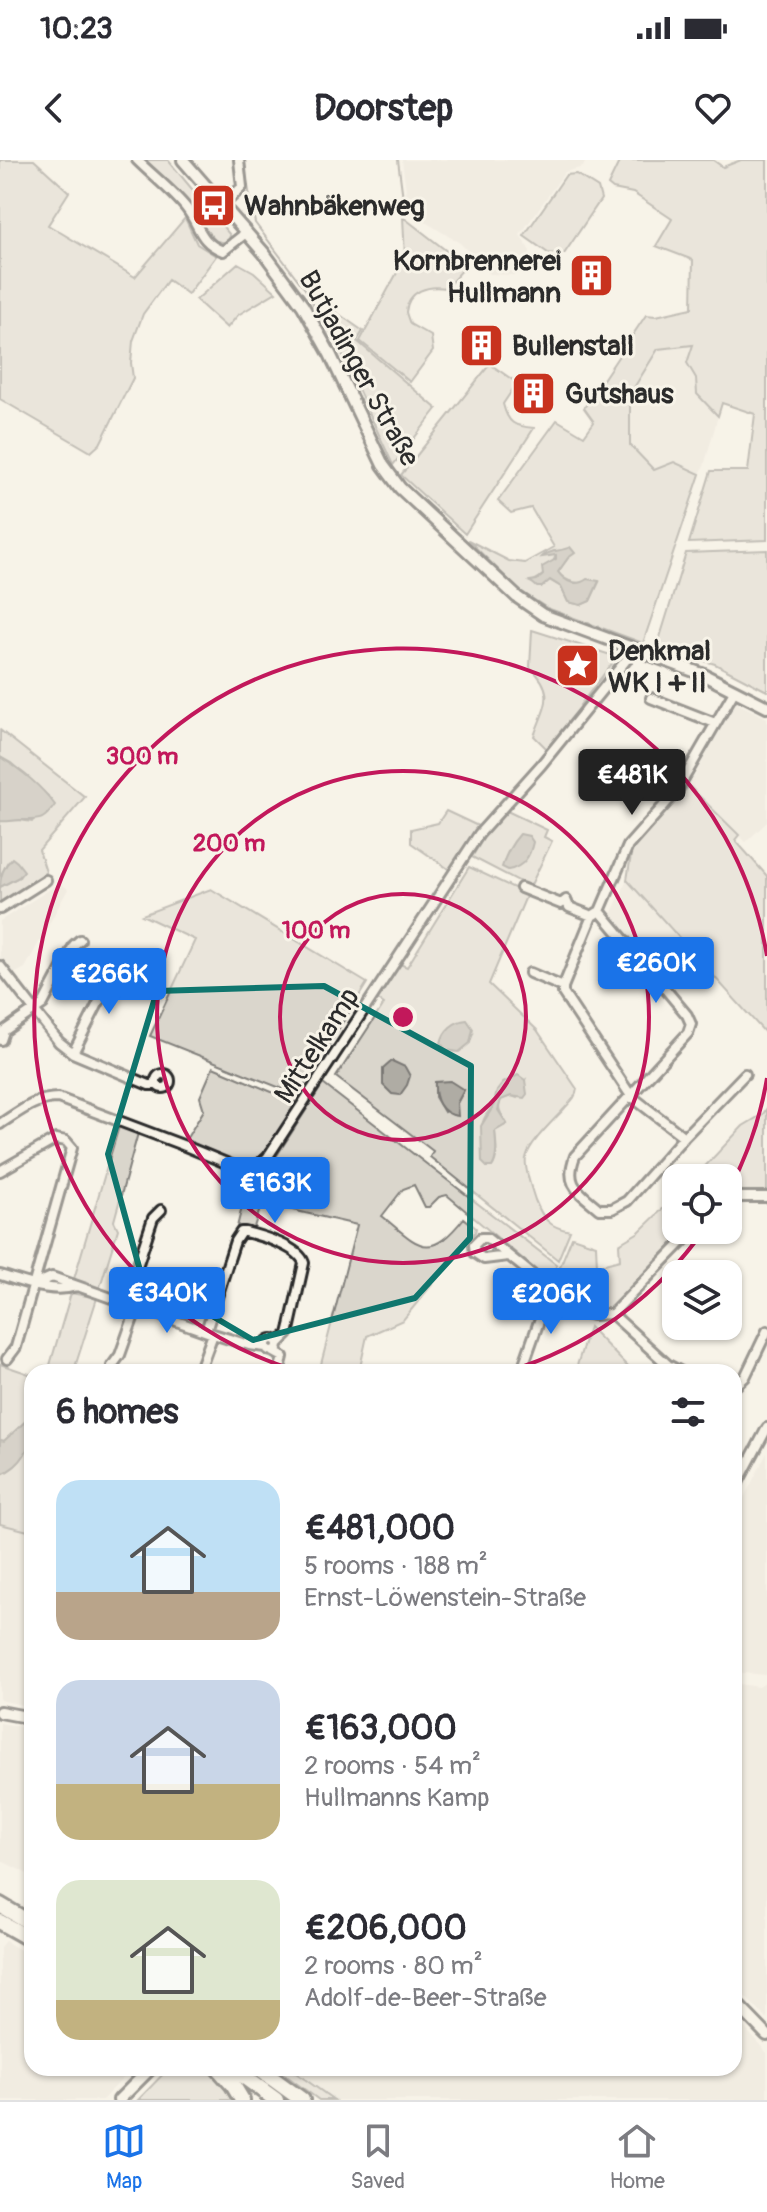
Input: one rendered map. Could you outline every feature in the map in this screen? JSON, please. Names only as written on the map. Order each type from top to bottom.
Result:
[{"type":"highway","points":[[0,1896],[24,1910]]},
{"type":"highway","points":[[0,1905],[24,1919]]},
{"type":"highway","points":[[0,1922],[24,1936]]},
{"type":"highway","points":[[225,2076],[242,2100]]},
{"type":"highway","points":[[243,2076],[276,2100]]},
{"type":"highway","points":[[269,2076],[302,2100]]},
{"type":"street","points":[[137,160],[187,208],[200,234],[212,247],[223,251],[247,232]]},
{"type":"street","name":"Butjadinger Straße","points":[[183,160],[247,232],[303,306],[335,364],[376,453],[396,484],[517,597],[543,615],[702,674],[767,707]]},
{"type":"street","points":[[223,205],[242,187],[239,160]]},
{"type":"street","name":"Mittelkamp","points":[[0,1124],[33,1103],[58,1098],[236,1167],[253,1168],[267,1158],[479,834],[541,765],[633,648]]},
{"type":"street","points":[[684,1137],[631,1096],[563,993],[563,987],[628,846],[676,792],[735,690]]},
{"type":"street","points":[[651,698],[715,723]]},
{"type":"street","points":[[0,909],[46,880]]},
{"type":"street","points":[[521,888],[561,904],[566,900],[569,907],[596,914],[687,1015],[691,1024],[688,1033],[575,1156],[569,1172],[572,1183],[599,1209],[612,1209],[627,1201],[745,1074]]},
{"type":"street","points":[[1,1040],[4,1031],[43,1004],[74,945],[80,940]]},
{"type":"street","points":[[73,1053],[117,966],[126,960]]},
{"type":"street","points":[[0,966],[59,1042],[73,1053],[149,1085],[156,1085]]},
{"type":"street","points":[[530,973],[563,987]]},
{"type":"street","points":[[0,1171],[51,1140],[64,1140],[72,1148],[16,1347],[7,1359]]},
{"type":"street","points":[[742,1197],[767,1197]]},
{"type":"street","points":[[125,1303],[153,1218],[161,1210]]},
{"type":"street","points":[[201,1364],[235,1241],[241,1232],[293,1250],[303,1258],[288,1334],[272,1347]]},
{"type":"street","points":[[612,1314],[680,1244]]},
{"type":"street","points":[[508,1256],[577,1311],[612,1314],[667,1364]]},
{"type":"street","points":[[0,1275],[51,1289],[65,1290],[78,1286],[249,1345],[272,1347],[283,1357],[281,1364]]},
{"type":"street","points":[[524,1364],[550,1290]]},
{"type":"street","points":[[113,1364],[120,1355],[137,1307]]},
{"type":"street","points":[[742,1380],[767,1331]]},
{"type":"street","points":[[742,1475],[767,1428]]},
{"type":"street","points":[[0,1712],[24,1716]]},
{"type":"street","points":[[742,2009],[767,2035]]},
{"type":"street","points":[[119,2100],[143,2076]]},
{"type":"highlighted area","points":[[324,986],[471,1066],[470,1238],[415,1298],[253,1340],[141,1274],[108,1154],[157,991]]},
{"type":"shaded area","points":[[0,160],[34,160],[69,192],[48,225],[135,277],[185,218],[197,244],[216,256],[188,294],[168,280],[143,314],[133,341],[133,378],[100,444],[91,452],[0,399]]},
{"type":"shaded area","points":[[145,160],[168,160],[230,235],[228,243],[216,241],[185,199]]},
{"type":"shaded area","points":[[402,160],[586,160],[583,167],[565,172],[520,235],[530,251],[529,259],[525,268],[514,275],[490,274],[460,243],[409,212]]},
{"type":"shaded area","points":[[620,160],[713,160],[723,167],[741,160],[767,160],[767,540],[689,543],[711,471],[748,471],[755,414],[722,403],[718,416],[697,394],[696,378],[687,363],[693,345],[658,349],[630,394],[630,445],[654,470],[674,462],[700,474],[643,643],[547,608],[519,590],[468,540],[509,561],[525,563],[554,547],[531,508],[511,513],[498,501],[557,420],[584,436],[594,422],[584,408],[646,315],[656,316],[692,308],[693,260],[656,246],[672,219],[633,193],[608,185]],"holes":[[[563,551],[568,558],[558,572],[562,576],[577,583],[599,582],[590,601],[581,605],[568,602],[561,587],[549,580],[542,587],[530,582],[546,571],[556,554],[543,556]]]},
{"type":"shaded area","points":[[576,174],[598,188],[601,199],[564,254],[548,253],[524,236],[566,175]]},
{"type":"shaded area","points":[[403,217],[466,266],[446,288],[433,287],[420,291],[408,305],[406,312],[410,324],[431,336],[433,351],[410,382],[360,341],[405,258]]},
{"type":"shaded area","points":[[238,263],[254,272],[276,292],[238,315],[227,328],[196,300]]},
{"type":"shaded area","points":[[333,310],[363,331],[357,341],[437,409],[393,465],[325,323]]},
{"type":"shaded area","points":[[694,345],[687,363],[696,378],[697,394],[718,416],[704,466],[700,474],[674,462],[654,470],[629,445],[630,393],[658,349]]},
{"type":"shaded area","points":[[490,364],[517,383],[503,404],[507,416],[517,425],[534,428],[465,534],[401,475]]},
{"type":"shaded area","points":[[570,547],[575,553],[558,572],[561,576],[575,583],[587,579],[599,581],[590,601],[581,605],[568,602],[561,587],[550,580],[542,587],[530,581],[543,575],[542,567],[556,559],[556,555],[542,557]]},
{"type":"shaded area","points":[[767,550],[767,691],[715,664],[657,647],[686,553]]},
{"type":"shaded area","points":[[532,630],[617,657],[580,705],[584,708],[549,751],[534,736],[545,707],[546,692],[544,684],[530,667]]},
{"type":"shaded area","points":[[735,702],[767,718],[767,822],[746,842],[689,786]]},
{"type":"shaded area","points":[[0,730],[85,797],[39,850],[46,872],[0,903],[0,887],[19,877],[7,863],[0,877],[0,821],[32,822],[48,796],[0,757]]},
{"type":"shaded area","points":[[0,757],[30,778],[55,805],[47,815],[36,820],[0,821]]},
{"type":"shaded area","points":[[689,786],[739,835],[735,840],[767,876],[767,1035],[627,880],[632,849]]},
{"type":"shaded area","points":[[446,811],[480,827],[450,870],[411,843],[411,829],[438,823]]},
{"type":"shaded area","points":[[507,811],[547,830],[544,837],[552,841],[530,887],[472,857],[487,832]]},
{"type":"shaded area","points":[[520,834],[529,836],[532,847],[522,864],[508,870],[502,867],[509,849]]},
{"type":"shaded area","points":[[12,858],[24,871],[0,887],[3,871]]},
{"type":"shaded area","points":[[469,867],[527,894],[489,984],[537,1030],[577,1089],[572,1100],[537,1139],[526,1158],[530,1185],[541,1212],[552,1224],[570,1231],[558,1260],[430,1157],[433,1151],[336,1077],[384,1004],[377,999],[400,964],[407,967]],"holes":[[[473,1034],[461,1050],[447,1050],[442,1046]],[[525,1080],[517,1098],[501,1099],[499,1109],[507,1124],[495,1131],[496,1159],[492,1167],[487,1167],[482,1127],[487,1113],[499,1100]],[[435,1083],[464,1090],[457,1103],[444,1112],[435,1097]]]},
{"type":"shaded area","points":[[627,880],[687,946],[655,973],[609,919]]},
{"type":"shaded area","points":[[60,883],[68,889],[25,968],[12,975],[0,960],[0,921]]},
{"type":"shaded area","points":[[211,889],[367,983],[298,1095],[150,1036],[195,940],[142,915]]},
{"type":"shaded area","points":[[467,1020],[473,1029],[470,1043],[459,1052],[446,1050],[441,1043],[447,1030]]},
{"type":"shaded area","points":[[392,1061],[405,1067],[410,1076],[400,1095],[392,1094],[383,1085],[383,1069]]},
{"type":"shaded area","points":[[213,1067],[300,1104],[274,1144],[257,1161],[236,1165],[185,1141],[204,1110],[200,1097]]},
{"type":"shaded area","points":[[518,1075],[525,1080],[527,1094],[524,1098],[511,1096],[501,1100],[498,1110],[507,1124],[495,1131],[495,1159],[492,1167],[487,1167],[482,1162],[481,1126],[493,1107],[497,1091],[503,1083]]},
{"type":"shaded area","points":[[450,1081],[464,1090],[457,1103],[458,1116],[443,1109],[436,1094],[435,1082]]},
{"type":"shaded area","points":[[323,1084],[557,1265],[549,1281],[447,1195],[425,1207],[414,1185],[403,1189],[382,1216],[415,1242],[432,1245],[441,1241],[464,1218],[476,1228],[475,1232],[403,1320],[367,1336],[361,1364],[321,1364],[357,1225],[262,1203],[253,1230],[237,1227],[250,1175],[257,1175],[270,1166]]},
{"type":"shaded area","points":[[767,1108],[767,1193],[742,1193],[742,1164],[707,1164],[743,1126]]},
{"type":"shaded area","points":[[119,1126],[138,1133],[114,1221],[118,1229],[99,1290],[74,1279]]},
{"type":"shaded area","points":[[662,1210],[662,1244],[673,1244],[608,1312],[579,1305],[553,1284],[572,1237],[596,1245],[597,1266],[620,1260],[619,1244],[639,1232]]},
{"type":"shaded area","points":[[71,1293],[97,1298],[76,1364],[50,1364]]},
{"type":"shaded area","points":[[589,1327],[625,1364],[577,1364]]},
{"type":"shaded area","points":[[0,1364],[24,1372],[24,1423],[4,1441],[0,1440]]},
{"type":"shaded area","points":[[24,1423],[24,1455],[15,1466],[0,1475],[0,1440],[4,1441]]},
{"type":"shaded area","points":[[24,1453],[24,1530],[0,1524],[0,1475],[14,1467]]},
{"type":"shaded area","points":[[767,1453],[767,1675],[742,1673],[742,1501]]},
{"type":"shaded area","points":[[0,1524],[24,1530],[24,1705],[0,1700]]},
{"type":"shaded area","points":[[767,1682],[767,2019],[742,1993],[742,1685],[759,1687]]},
{"type":"shaded area","points":[[0,1723],[24,1728],[24,1872],[0,1860]]},
{"type":"shaded area","points":[[5,1941],[24,1952],[24,2076],[125,2076],[102,2100],[0,2100],[0,1947]]},
{"type":"shaded area","points":[[742,2025],[767,2053],[767,2100],[320,2100],[288,2076],[742,2076]]},
{"type":"shaded area","points":[[161,2076],[215,2076],[225,2085],[232,2100],[138,2100]]},
{"type":"shaded area","points":[[287,2076],[300,2076],[334,2100],[319,2100]]},
{"type":"waterway","points":[[243,160],[255,223],[308,293],[392,469]]},
{"type":"waterway","points":[[398,160],[404,206]]},
{"type":"waterway","points":[[400,479],[458,534]]},
{"type":"waterway","points":[[468,543],[505,579]]},
{"type":"waterway","points":[[528,598],[546,610],[638,643]]},
{"type":"place","name":"Wahnbäkenweg","points":[[213,205]]},
{"type":"place","name":"Kornbrennerei Hullmann","points":[[592,276]]},
{"type":"place","name":"Bullenstall","points":[[481,345]]},
{"type":"place","name":"Gutshaus","points":[[534,393]]},
{"type":"place","name":"Denkmal WK I + II","points":[[577,666]]}]
